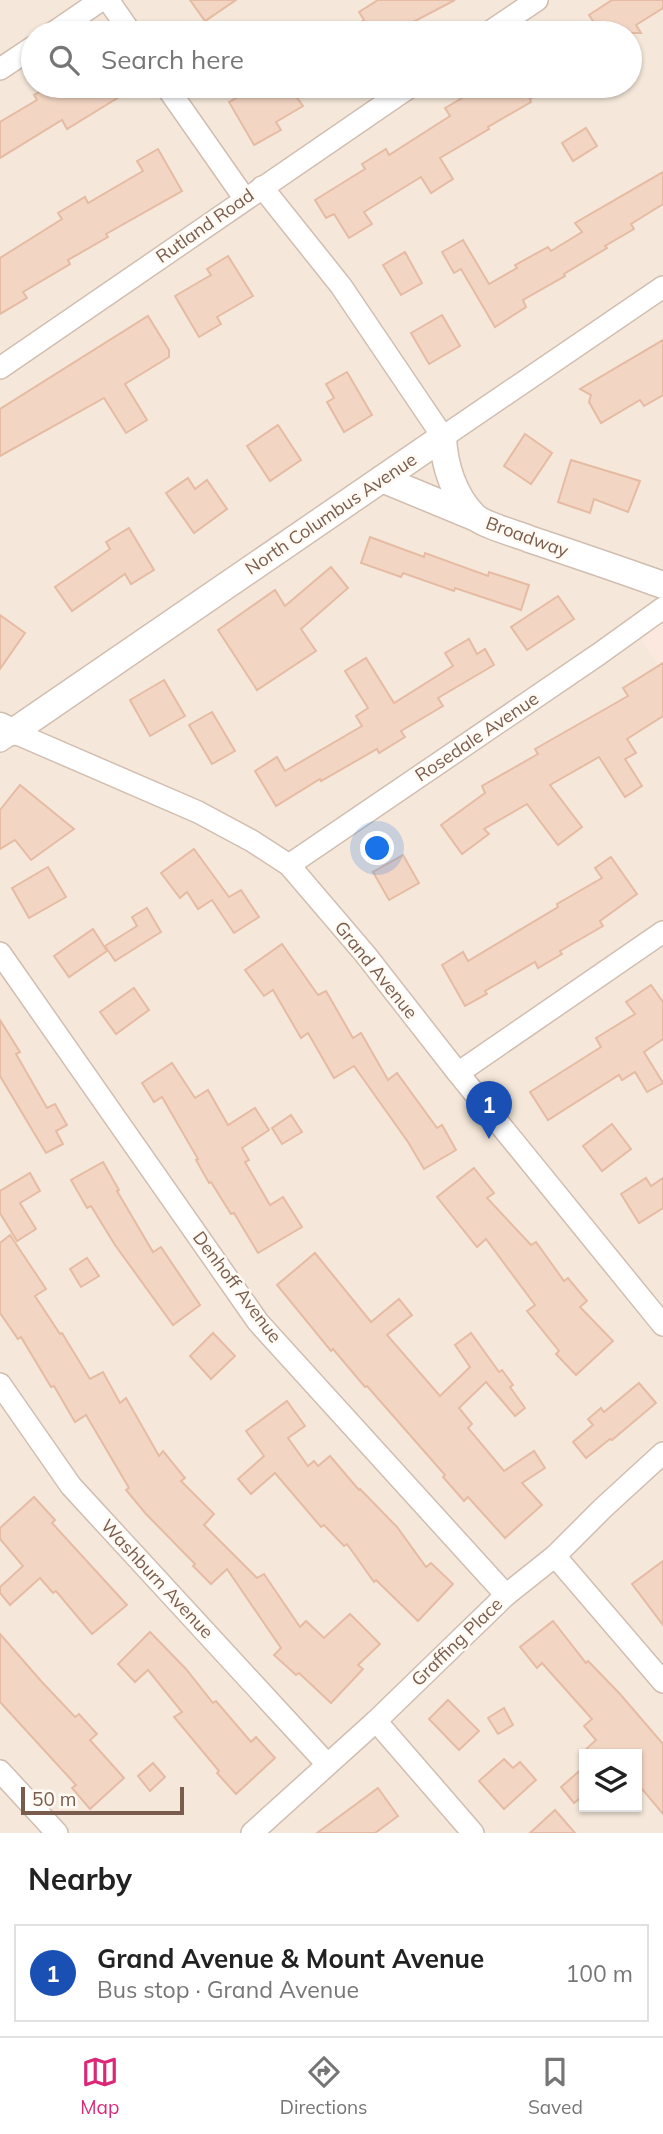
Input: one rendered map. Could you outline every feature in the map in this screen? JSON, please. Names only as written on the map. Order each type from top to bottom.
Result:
[{"type":"street","points":[[70,21],[101,0]]},
{"type":"street","points":[[108,0],[123,21]]},
{"type":"street","points":[[506,21],[537,0]]},
{"type":"street","points":[[0,69],[21,55]]},
{"type":"street","points":[[176,98],[253,193],[341,286],[443,437]]},
{"type":"street","name":"Rutland Road","points":[[0,368],[393,98]]},
{"type":"street","name":"North Columbus Avenue","points":[[4,733],[663,287]]},
{"type":"street","name":"Broadway","points":[[443,437],[443,456],[450,476],[475,518],[663,585]]},
{"type":"street","points":[[382,479],[475,518]]},
{"type":"street","name":"Rosedale Avenue","points":[[289,864],[663,608]]},
{"type":"street","name":"Grand Avenue","points":[[4,733],[198,813],[289,864],[365,954],[663,1325]]},
{"type":"street","points":[[458,1073],[663,932]]},
{"type":"street","name":"Denhoff Avenue","points":[[0,953],[258,1322],[506,1595]]},
{"type":"street","name":"Washburn Avenue","points":[[0,1384],[71,1486],[327,1764]]},
{"type":"street","name":"Graffing Place","points":[[252,1833],[376,1721],[506,1595],[555,1556],[663,1453]]},
{"type":"street","points":[[555,1556],[663,1682]]},
{"type":"street","points":[[376,1721],[473,1833]]},
{"type":"street","points":[[0,1771],[57,1833]]},
{"type":"shaded area","points":[[0,0],[663,0],[663,1833],[0,1833]]},
{"type":"shaded area","points":[[663,612],[663,673],[636,630]]},
{"type":"building","points":[[190,0],[236,0],[205,21]]},
{"type":"building","points":[[378,0],[455,0],[415,21],[363,21],[359,12]]},
{"type":"building","points":[[612,0],[663,0],[663,8],[642,21],[593,21],[589,15]]},
{"type":"building","points":[[36,98],[117,98],[67,129],[62,120],[0,158],[0,122],[37,100]]},
{"type":"building","points":[[236,98],[297,98],[303,106],[276,122],[281,130],[254,145],[229,102]]},
{"type":"building","points":[[462,98],[532,98],[531,102],[440,158],[453,179],[431,193],[421,177],[364,212],[372,224],[349,238],[334,214],[326,218],[315,200],[365,169],[362,164],[386,149],[389,155],[450,116],[445,108]]},
{"type":"building","points":[[586,128],[597,146],[573,161],[562,143]]},
{"type":"building","points":[[158,149],[182,191],[106,234],[108,237],[68,260],[70,264],[23,292],[27,298],[0,314],[0,258],[62,219],[58,213],[85,197],[88,203],[143,171],[137,161]]},
{"type":"building","points":[[663,172],[663,204],[631,224],[634,229],[605,246],[607,248],[523,300],[526,307],[495,327],[461,269],[454,273],[442,252],[463,240],[489,284],[517,268],[515,265],[548,247],[551,251],[582,232],[575,223]]},
{"type":"building","points":[[405,252],[422,283],[401,295],[383,265]]},
{"type":"building","points":[[228,256],[253,296],[217,317],[221,324],[199,337],[175,296],[211,275],[207,269]]},
{"type":"building","points":[[442,315],[460,346],[429,364],[411,333]]},
{"type":"building","points":[[148,316],[169,350],[169,357],[125,384],[147,420],[126,433],[104,398],[0,456],[0,409]]},
{"type":"building","points":[[663,340],[663,395],[644,406],[640,400],[601,423],[589,402],[591,395],[580,389]]},
{"type":"building","points":[[347,372],[372,415],[344,432],[327,402],[334,398],[326,384]]},
{"type":"building","points":[[278,425],[301,460],[270,481],[247,446]]},
{"type":"building","points":[[525,434],[552,453],[531,484],[504,466]]},
{"type":"building","points":[[571,460],[640,481],[628,512],[594,499],[590,513],[558,502]]},
{"type":"building","points":[[188,478],[195,489],[207,480],[227,509],[194,533],[166,493]]},
{"type":"building","points":[[129,528],[154,570],[131,584],[125,574],[72,611],[55,587],[110,549],[106,542]]},
{"type":"building","points":[[370,537],[424,557],[425,553],[488,576],[489,572],[529,585],[521,610],[455,588],[454,591],[403,573],[401,577],[361,563]]},
{"type":"building","points":[[331,567],[348,588],[301,629],[316,651],[257,690],[218,630],[275,590],[285,606]]},
{"type":"building","points":[[558,596],[574,619],[527,650],[511,627]]},
{"type":"building","points":[[0,615],[25,633],[0,669]]},
{"type":"building","points":[[469,639],[477,654],[485,649],[494,665],[438,698],[443,706],[401,731],[405,737],[379,753],[377,749],[321,781],[320,779],[276,806],[255,771],[277,757],[285,771],[362,726],[356,716],[368,708],[345,671],[366,658],[394,703],[453,666],[445,653]]},
{"type":"building","points":[[663,663],[663,716],[627,739],[636,753],[625,759],[642,786],[625,797],[599,757],[550,785],[582,827],[558,845],[527,804],[484,829],[489,834],[462,854],[441,825],[485,793],[482,786],[538,754],[535,749],[628,696],[623,688]]},
{"type":"building","points":[[164,680],[185,716],[150,736],[130,700]]},
{"type":"building","points":[[212,712],[235,751],[212,764],[189,725]]},
{"type":"building","points":[[20,785],[74,829],[31,860],[15,840],[0,849],[0,810]]},
{"type":"building","points":[[194,849],[229,897],[241,890],[259,917],[234,933],[212,900],[198,909],[187,892],[180,898],[161,873]]},
{"type":"building","points":[[403,855],[419,883],[389,900],[373,872]]},
{"type":"building","points":[[611,857],[637,894],[600,921],[603,926],[560,951],[562,954],[538,968],[535,962],[465,1006],[442,965],[463,952],[468,961],[558,907],[557,904],[602,878],[595,868]]},
{"type":"building","points":[[48,867],[66,897],[29,918],[12,888]]},
{"type":"building","points":[[147,908],[161,932],[115,961],[105,946],[137,926],[132,917]]},
{"type":"building","points":[[93,929],[107,951],[69,977],[54,956]]},
{"type":"building","points":[[282,944],[318,995],[326,991],[353,1038],[361,1033],[388,1080],[397,1073],[437,1128],[442,1125],[456,1150],[424,1169],[354,1066],[334,1078],[308,1033],[301,1038],[273,990],[264,996],[245,970]]},
{"type":"building","points":[[651,985],[663,1002],[663,1039],[644,1052],[663,1083],[647,1092],[635,1072],[622,1080],[619,1075],[548,1120],[530,1092],[601,1047],[596,1038],[635,1014],[626,1002]]},
{"type":"building","points":[[134,988],[149,1010],[116,1034],[100,1012]]},
{"type":"building","points":[[0,1020],[20,1052],[16,1054],[47,1108],[55,1104],[67,1125],[56,1131],[63,1144],[46,1153],[0,1076]]},
{"type":"building","points":[[172,1063],[195,1098],[208,1090],[228,1125],[255,1108],[269,1130],[242,1148],[249,1160],[245,1162],[270,1205],[283,1197],[302,1227],[258,1253],[234,1213],[231,1214],[211,1182],[209,1183],[162,1097],[154,1102],[142,1083]]},
{"type":"building","points":[[291,1115],[302,1132],[282,1144],[272,1128]]},
{"type":"building","points":[[612,1124],[631,1149],[602,1171],[583,1146]]},
{"type":"building","points":[[103,1162],[153,1252],[161,1247],[200,1305],[173,1325],[115,1245],[91,1206],[87,1208],[71,1180]]},
{"type":"building","points":[[474,1168],[494,1193],[487,1198],[531,1245],[536,1242],[564,1281],[568,1278],[587,1301],[580,1307],[613,1341],[576,1375],[556,1354],[559,1351],[527,1311],[535,1305],[486,1239],[477,1247],[437,1197]]},
{"type":"building","points":[[30,1173],[40,1191],[20,1203],[36,1229],[17,1241],[0,1213],[0,1191]]},
{"type":"building","points":[[646,1178],[651,1186],[663,1178],[663,1208],[639,1223],[621,1194]]},
{"type":"building","points":[[10,1235],[46,1289],[35,1296],[90,1379],[103,1372],[120,1403],[126,1398],[159,1456],[163,1451],[185,1478],[181,1481],[214,1514],[204,1525],[257,1578],[264,1574],[300,1627],[306,1621],[324,1638],[350,1614],[380,1644],[358,1665],[363,1669],[331,1703],[299,1673],[296,1675],[274,1655],[281,1648],[227,1569],[211,1584],[146,1514],[126,1490],[129,1488],[86,1415],[75,1422],[21,1337],[18,1339],[0,1313],[0,1243]]},
{"type":"building","points":[[315,1253],[371,1322],[399,1299],[412,1315],[387,1335],[440,1396],[470,1367],[455,1345],[471,1333],[499,1372],[502,1370],[513,1385],[510,1387],[525,1408],[515,1416],[486,1382],[459,1408],[472,1424],[468,1428],[504,1471],[534,1451],[545,1468],[522,1483],[542,1505],[505,1538],[468,1497],[464,1501],[443,1477],[445,1475],[333,1349],[331,1351],[277,1285]]},
{"type":"building","points":[[87,1258],[99,1276],[81,1287],[70,1269]]},
{"type":"building","points":[[213,1333],[235,1356],[211,1379],[190,1356]]},
{"type":"building","points":[[639,1383],[656,1403],[586,1458],[573,1442],[593,1425],[588,1419],[601,1408],[604,1412]]},
{"type":"building","points":[[287,1401],[305,1426],[288,1438],[308,1466],[314,1461],[318,1466],[330,1456],[359,1490],[397,1527],[426,1567],[431,1563],[453,1584],[418,1621],[376,1580],[374,1582],[347,1544],[344,1546],[324,1525],[321,1527],[275,1473],[251,1494],[238,1479],[264,1456],[246,1431]]},
{"type":"building","points":[[34,1497],[55,1520],[52,1523],[127,1605],[92,1634],[56,1591],[53,1593],[40,1578],[10,1605],[0,1593],[0,1587],[23,1566],[0,1539],[0,1528]]},
{"type":"building","points":[[663,1561],[663,1625],[632,1584]]},
{"type":"building","points":[[553,1621],[586,1663],[588,1661],[620,1694],[663,1744],[663,1814],[642,1789],[642,1749],[586,1749],[596,1740],[584,1726],[592,1719],[542,1663],[537,1668],[520,1647]]},
{"type":"building","points":[[150,1632],[251,1742],[256,1737],[275,1758],[236,1794],[174,1717],[182,1712],[148,1670],[135,1682],[118,1664]]},
{"type":"building","points":[[0,1634],[75,1717],[79,1714],[97,1734],[90,1740],[124,1778],[90,1809],[72,1788],[76,1785],[0,1702]]},
{"type":"building","points":[[448,1700],[479,1731],[459,1750],[429,1719]]},
{"type":"building","points":[[504,1708],[513,1725],[498,1734],[488,1718]]},
{"type":"building","points":[[504,1759],[513,1768],[520,1762],[536,1780],[504,1809],[479,1781]]},
{"type":"building","points":[[153,1763],[165,1777],[150,1791],[138,1776]]},
{"type":"building","points":[[579,1771],[579,1799],[574,1803],[561,1787]]},
{"type":"building","points":[[378,1788],[398,1816],[375,1833],[317,1833]]},
{"type":"building","points":[[555,1810],[575,1833],[530,1833]]},
{"type":"place","name":"Grand Avenue & Mount Avenue","points":[[489,1139]]}]
